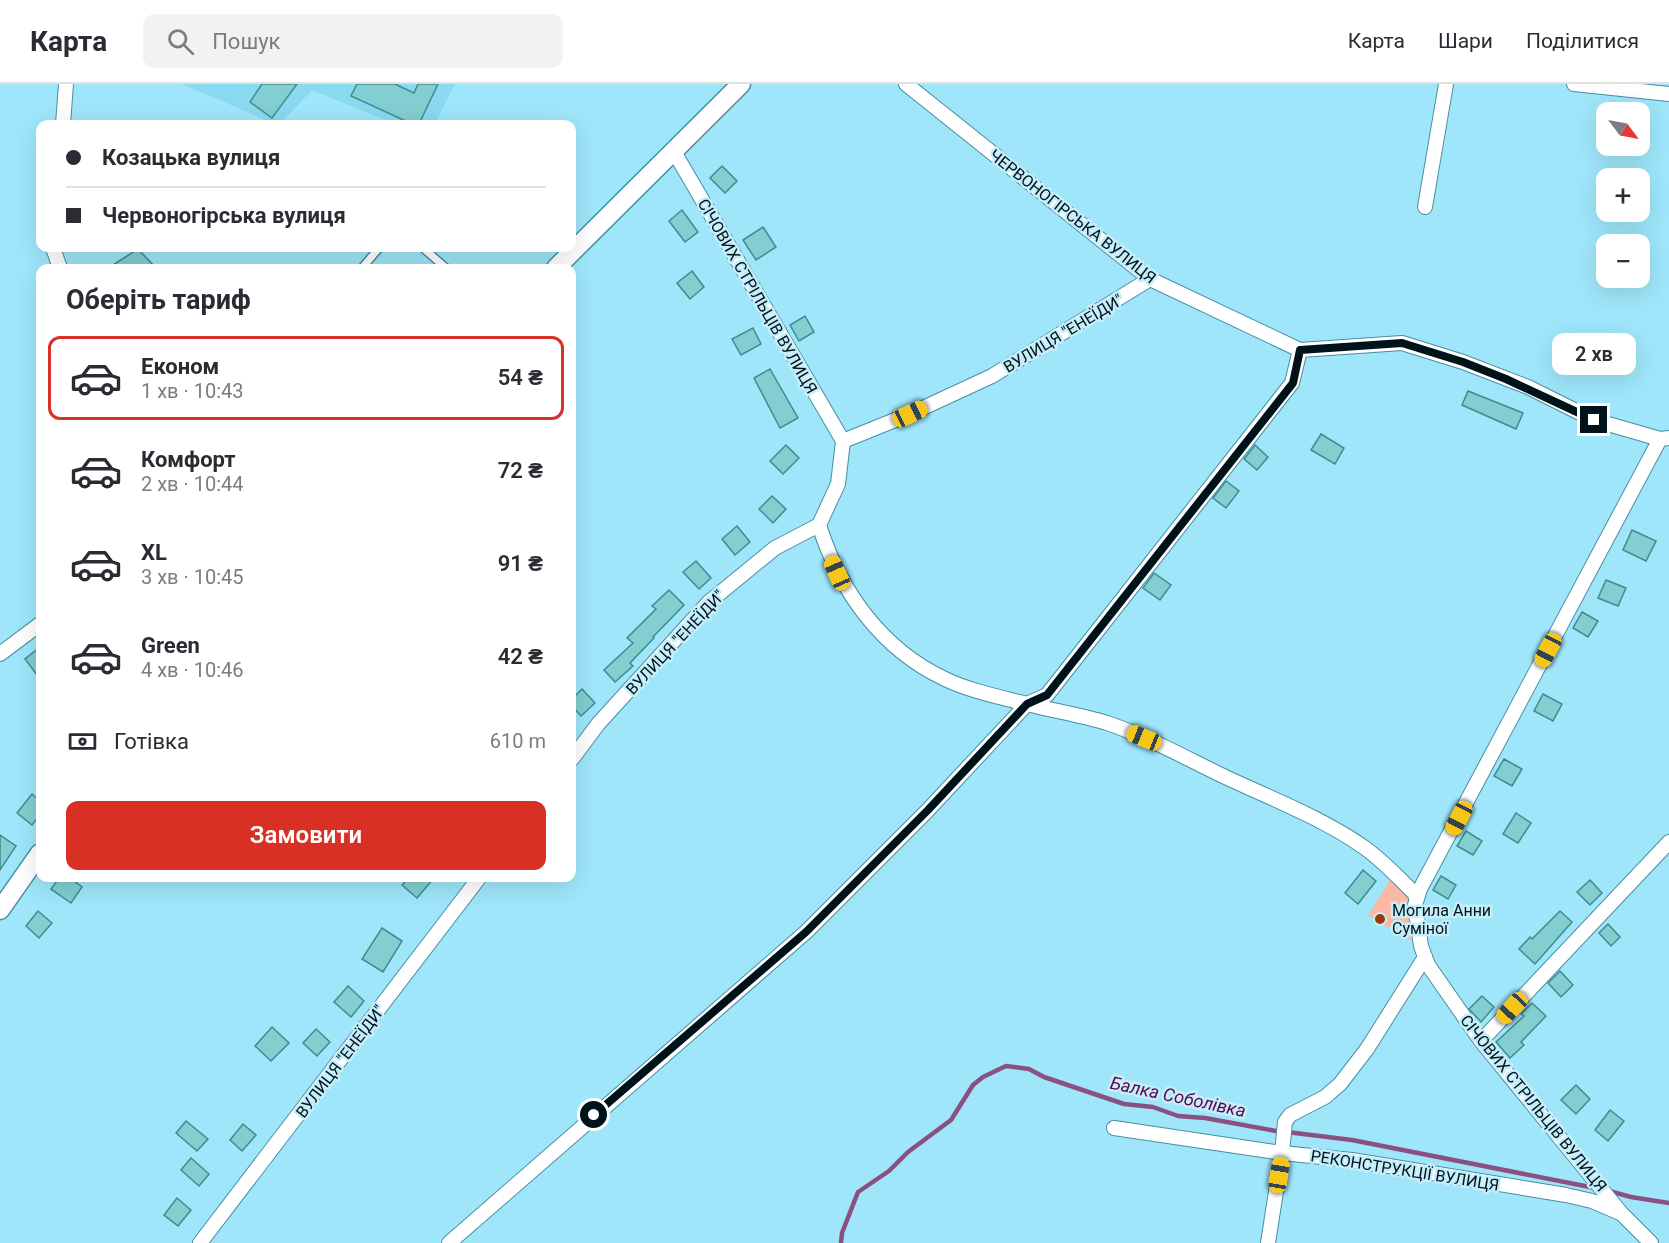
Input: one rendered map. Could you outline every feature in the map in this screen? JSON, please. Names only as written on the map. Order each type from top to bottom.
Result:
[{"type":"street","points":[[63,120],[66,84]]},
{"type":"street","points":[[576,248],[741,84]]},
{"type":"street","name":"ЧЕРВОНОГІРСЬКА ВУЛИЦЯ","points":[[906,84],[1149,279],[1300,350],[1402,343],[1495,374],[1594,420],[1664,438]]},
{"type":"street","points":[[1425,207],[1446,84]]},
{"type":"street","points":[[1574,84],[1669,94]]},
{"type":"street","name":"СІЧОВИХ СТРІЛЬЦІВ ВУЛИЦЯ","points":[[673,150],[843,441]]},
{"type":"street","points":[[560,264],[572,252]]},
{"type":"street","name":"ВУЛИЦЯ \"ЕНЕЇДИ\"","points":[[843,441],[910,414],[992,376],[1149,279]]},
{"type":"street","points":[[449,1243],[806,932],[928,810],[1027,704],[1047,695],[1293,383],[1300,350]]},
{"type":"street","points":[[1416,897],[1664,438]]},
{"type":"street","points":[[843,441],[838,484],[819,525],[837,573],[857,606],[879,633],[910,658],[945,679],[1027,704],[1106,723],[1144,738],[1318,822],[1363,847],[1381,861],[1416,897]]},
{"type":"street","name":"ВУЛИЦЯ \"ЕНЕЇДИ\"","points":[[576,754],[598,724],[709,602],[775,548],[819,525]]},
{"type":"street","points":[[0,654],[36,627]]},
{"type":"street","points":[[1480,1041],[1669,842]]},
{"type":"street","points":[[0,910],[36,859]]},
{"type":"street","name":"ВУЛИЦЯ \"ЕНЕЇДИ\"","points":[[200,1243],[475,882]]},
{"type":"street","name":"СІЧОВИХ СТРІЛЬЦІВ ВУЛИЦЯ","points":[[1416,897],[1417,926],[1425,957],[1480,1041],[1621,1213],[1651,1243]]},
{"type":"street","points":[[1268,1243],[1285,1122],[1290,1115],[1325,1097],[1340,1084],[1367,1049],[1425,957]]},
{"type":"street","name":"РЕКОНСТРУКЦІЇ ВУЛИЦЯ","points":[[1114,1128],[1282,1153],[1352,1160],[1566,1195],[1592,1201],[1621,1213]]},
{"type":"lane","points":[[366,264],[376,252]]},
{"type":"lane","points":[[428,252],[441,264]]},
{"type":"shaded area","points":[[182,84],[455,84],[437,120],[385,120],[312,90],[284,120],[266,120]]},
{"type":"shaded area","points":[[1391,878],[1407,896],[1414,935],[1410,940],[1368,916]]},
{"type":"building","points":[[262,84],[297,84],[272,118],[250,102]]},
{"type":"building","points":[[357,84],[395,84],[414,93],[418,84],[438,84],[421,120],[403,120],[351,96]]},
{"type":"building","points":[[722,166],[737,181],[725,193],[710,178]]},
{"type":"building","points":[[682,210],[698,232],[685,242],[669,221]]},
{"type":"building","points":[[763,227],[776,247],[756,260],[743,240]]},
{"type":"building","points":[[133,252],[141,252],[152,264],[114,264]]},
{"type":"building","points":[[692,271],[704,287],[690,299],[677,283]]},
{"type":"building","points":[[805,316],[814,332],[799,341],[790,325]]},
{"type":"building","points":[[753,328],[761,344],[741,355],[732,339]]},
{"type":"building","points":[[770,369],[798,418],[780,428],[754,378]]},
{"type":"building","points":[[1468,391],[1523,413],[1516,429],[1462,405]]},
{"type":"building","points":[[1321,434],[1344,448],[1335,464],[1311,450]]},
{"type":"building","points":[[786,445],[799,458],[783,474],[770,461]]},
{"type":"building","points":[[1255,445],[1268,457],[1257,470],[1244,459]]},
{"type":"building","points":[[1226,481],[1239,491],[1226,508],[1213,498]]},
{"type":"building","points":[[772,496],[786,509],[773,523],[759,509]]},
{"type":"building","points":[[737,526],[750,542],[735,555],[722,539]]},
{"type":"building","points":[[1632,530],[1656,541],[1646,561],[1623,550]]},
{"type":"building","points":[[696,561],[711,578],[699,589],[683,572]]},
{"type":"building","points":[[1154,573],[1171,585],[1160,600],[1143,588]]},
{"type":"building","points":[[1606,580],[1626,588],[1618,606],[1598,598]]},
{"type":"building","points":[[669,590],[684,605],[630,663],[633,666],[615,682],[604,670],[633,643],[627,638],[656,609],[652,606]]},
{"type":"building","points":[[1582,612],[1598,621],[1588,637],[1573,628]]},
{"type":"building","points":[[36,650],[36,674],[25,659]]},
{"type":"building","points":[[582,689],[595,703],[581,716],[576,710],[576,695]]},
{"type":"building","points":[[1543,694],[1562,704],[1553,721],[1534,711]]},
{"type":"building","points":[[1504,759],[1522,769],[1512,786],[1494,776]]},
{"type":"building","points":[[32,794],[36,798],[36,820],[32,825],[17,813]]},
{"type":"building","points":[[1516,813],[1531,823],[1518,843],[1503,834]]},
{"type":"building","points":[[1466,831],[1482,841],[1473,855],[1457,846]]},
{"type":"building","points":[[0,835],[16,846],[0,870]]},
{"type":"building","points":[[1363,870],[1376,881],[1358,904],[1345,893]]},
{"type":"building","points":[[1441,876],[1456,885],[1448,899],[1433,890]]},
{"type":"building","points":[[1590,880],[1602,893],[1590,905],[1577,892]]},
{"type":"building","points":[[56,882],[75,882],[82,887],[71,903],[51,889]]},
{"type":"building","points":[[405,882],[431,882],[417,898],[402,885]]},
{"type":"building","points":[[38,911],[52,923],[39,938],[26,926]]},
{"type":"building","points":[[1560,911],[1572,922],[1535,964],[1519,949]]},
{"type":"building","points":[[1608,924],[1620,937],[1611,946],[1599,933]]},
{"type":"building","points":[[382,928],[402,941],[383,972],[362,959]]},
{"type":"building","points":[[1560,971],[1573,985],[1561,997],[1548,983]]},
{"type":"building","points":[[348,986],[364,1001],[351,1017],[334,1002]]},
{"type":"building","points":[[1482,996],[1494,1007],[1481,1022],[1469,1009]]},
{"type":"building","points":[[1532,1003],[1546,1016],[1521,1042],[1524,1045],[1510,1058],[1496,1042],[1524,1016],[1521,1014]]},
{"type":"building","points":[[272,1027],[289,1043],[271,1061],[255,1046]]},
{"type":"building","points":[[316,1029],[330,1042],[317,1056],[303,1043]]},
{"type":"building","points":[[1576,1085],[1590,1099],[1576,1114],[1561,1100]]},
{"type":"building","points":[[1610,1110],[1624,1121],[1608,1141],[1595,1130]]},
{"type":"building","points":[[186,1121],[208,1139],[197,1151],[176,1133]]},
{"type":"building","points":[[243,1124],[256,1135],[242,1151],[230,1140]]},
{"type":"building","points":[[191,1158],[209,1174],[199,1186],[181,1170]]},
{"type":"building","points":[[177,1198],[191,1210],[178,1226],[164,1215]]},
{"type":"waterway","name":"Балка Соболівка","points":[[841,1243],[842,1233],[858,1192],[889,1171],[908,1152],[951,1120],[973,1085],[983,1077],[1006,1066],[1029,1069],[1044,1077],[1124,1104],[1153,1107],[1178,1116],[1205,1118],[1276,1131]]},
{"type":"waterway","name":"Балка Соболівка","points":[[1287,1132],[1352,1140],[1595,1188]]},
{"type":"waterway","name":"Балка Соболівка","points":[[1609,1191],[1669,1203]]},
{"type":"place","name":"Могила Анни Суміної","points":[[1380,919]]},
{"type":"route","points":[[594,1115],[806,932],[928,810],[1027,704],[1047,695],[1293,383],[1300,350],[1402,343],[1463,362],[1528,387],[1594,420]]}]
